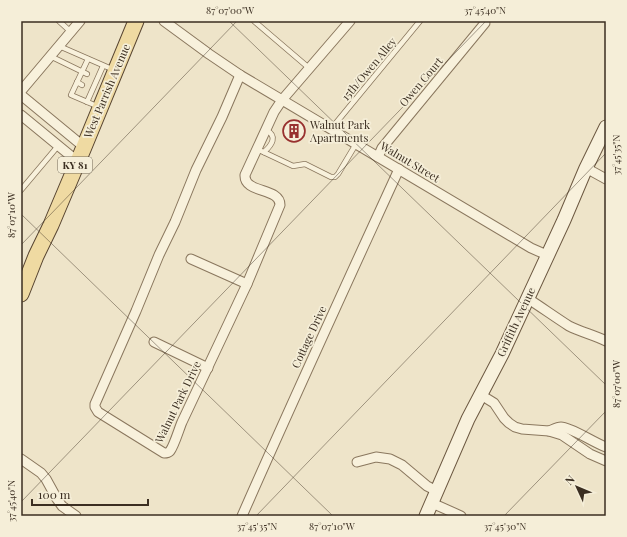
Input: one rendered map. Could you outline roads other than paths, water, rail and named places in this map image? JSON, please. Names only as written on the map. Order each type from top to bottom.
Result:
[{"type":"main road","name":"West Parrish Avenue","points":[[21,294],[84,147],[94,105],[110,68],[136,21]]},
{"type":"street","points":[[21,91],[80,21]]},
{"type":"street","name":"Walnut Street","points":[[164,21],[209,54],[282,100],[531,248],[547,255]]},
{"type":"street","name":"Walnut Park Drive","points":[[240,74],[222,117],[196,170],[175,222],[159,254],[136,311],[95,404],[98,412],[164,453],[170,451],[182,422],[247,284],[276,218],[280,205],[280,201],[274,194],[257,188],[247,182],[245,179],[246,175],[260,151],[266,130],[274,112],[282,100],[349,22]]},
{"type":"street","name":"Owen Court","points":[[378,157],[382,148],[486,23]]},
{"type":"street","points":[[21,95],[84,147]]},
{"type":"street","points":[[21,115],[77,161]]},
{"type":"street","name":"Griffith Avenue","points":[[426,516],[468,419],[502,354],[606,127]]},
{"type":"street","points":[[586,168],[606,179]]},
{"type":"street","name":"Cottage Drive","points":[[242,516],[399,169]]},
{"type":"street","points":[[191,260],[247,284]]},
{"type":"street","points":[[527,298],[569,326],[606,341]]},
{"type":"street","points":[[154,342],[208,368]]},
{"type":"street","points":[[481,395],[494,403],[504,418],[515,427],[549,431],[562,435],[590,454],[606,460]]},
{"type":"street","points":[[549,431],[560,427],[571,430],[606,447]]},
{"type":"street","points":[[357,462],[376,457],[390,459],[402,465],[427,486],[437,491]]},
{"type":"street","points":[[21,459],[41,473],[46,479],[56,499],[62,506],[76,516]]},
{"type":"street","points":[[432,503],[461,516]]},
{"type":"lane","points":[[59,21],[71,32]]},
{"type":"lane","points":[[254,21],[309,68]]},
{"type":"lane","name":"15th/Owen Alley","points":[[331,129],[420,21]]},
{"type":"lane","points":[[59,46],[110,68]]},
{"type":"lane","points":[[50,56],[87,74]]},
{"type":"lane","points":[[88,59],[71,95],[94,105]]},
{"type":"lane","points":[[94,105],[92,89],[97,78],[110,68]]},
{"type":"lane","points":[[76,82],[82,85]]},
{"type":"lane","points":[[260,151],[293,166],[305,164],[331,177],[335,177],[356,144]]},
{"type":"lane","points":[[21,190],[58,146]]},
{"type":"place","name":"Walnut Park Apartments","points":[[294,131]]}]
